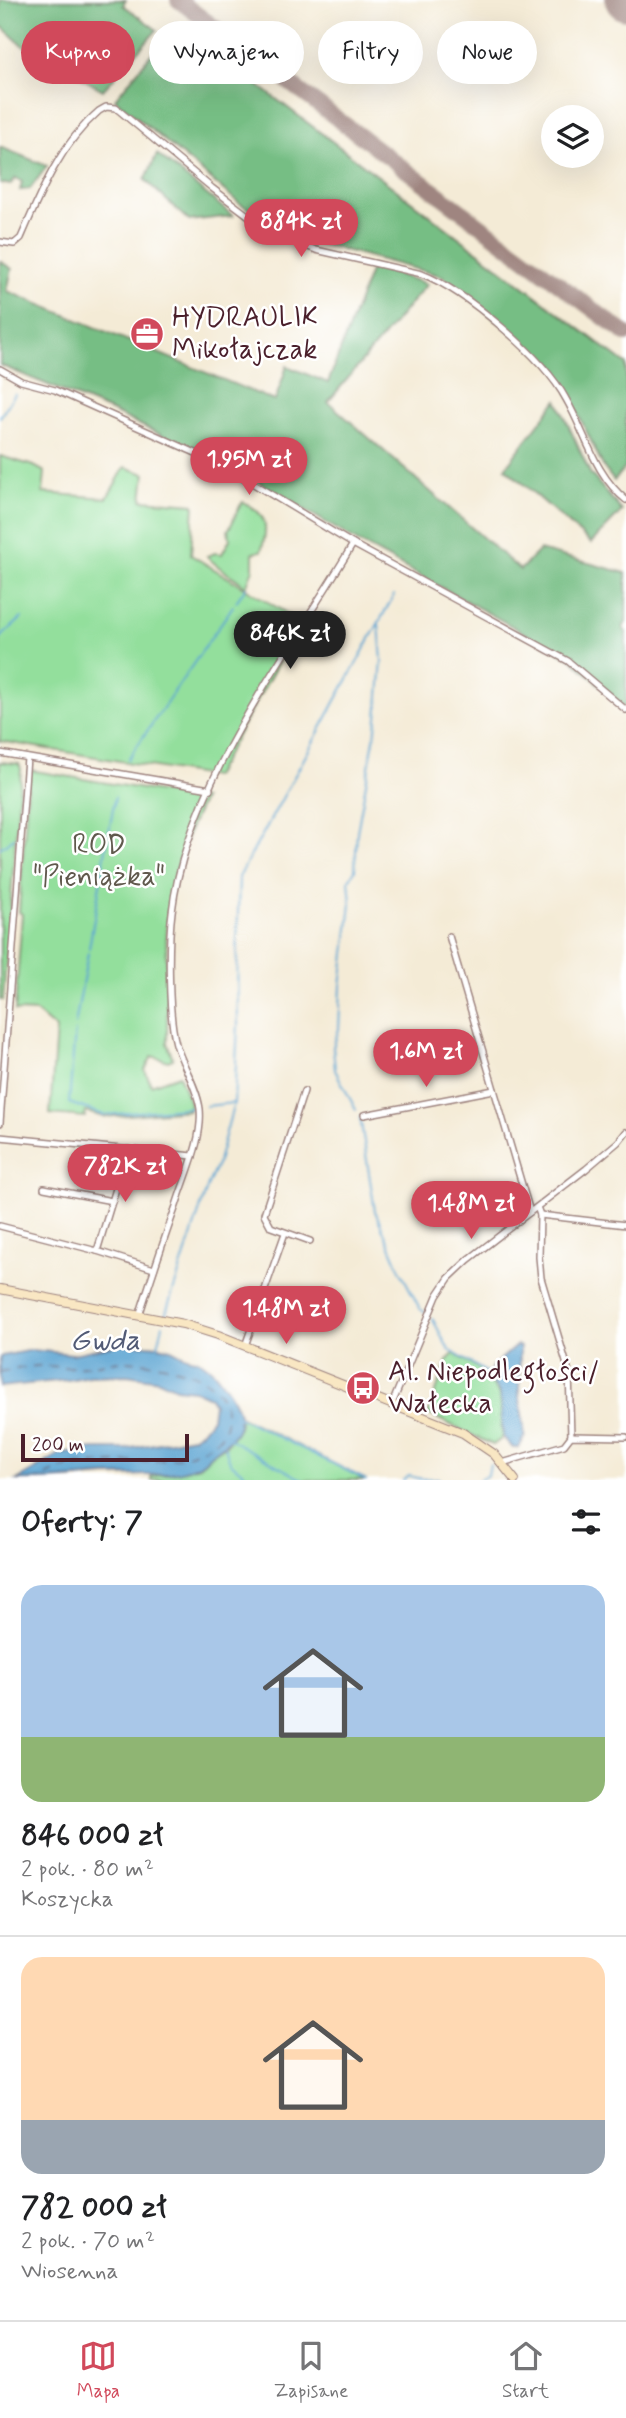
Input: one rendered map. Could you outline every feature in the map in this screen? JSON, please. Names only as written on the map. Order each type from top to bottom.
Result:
[{"type":"street","points":[[0,242],[18,242],[43,184],[63,152],[99,111],[106,107],[116,108],[212,188],[270,232],[316,250],[422,274],[457,293],[547,370],[567,401],[600,471],[626,500]]},
{"type":"street","points":[[0,369],[21,381],[55,390],[198,454],[244,478],[353,544],[568,661],[626,710]]},
{"type":"street","points":[[139,1316],[193,1156],[200,1111],[175,1041],[171,994],[171,914],[180,864],[210,789],[259,696],[353,544]]},
{"type":"street","points":[[0,753],[210,789]]},
{"type":"street","points":[[0,1123],[27,758]]},
{"type":"street","points":[[449,936],[530,1212]]},
{"type":"street","points":[[0,1004],[8,1005]]},
{"type":"street","points":[[364,1115],[494,1090]]},
{"type":"street","points":[[304,1091],[264,1214],[271,1227],[310,1241]]},
{"type":"street","points":[[392,1404],[442,1287],[468,1261],[618,1142],[626,1132]]},
{"type":"street","points":[[0,1137],[193,1156]]},
{"type":"street","points":[[97,1251],[128,1149]]},
{"type":"street","points":[[44,1188],[112,1200]]},
{"type":"street","points":[[502,1463],[565,1445],[571,1436],[569,1372],[541,1276],[540,1215],[537,1207]]},
{"type":"street","points":[[540,1215],[626,1225]]},
{"type":"street","points":[[0,1226],[154,1269]]},
{"type":"street","points":[[245,1346],[285,1233]]},
{"type":"street","points":[[0,1289],[213,1333],[471,1437],[502,1463],[515,1480]]},
{"type":"street","points":[[571,1436],[626,1437]]},
{"type":"green space","points":[[0,0],[126,0],[123,5],[149,24],[149,39],[135,54],[135,21],[21,21],[21,44],[0,25]]},
{"type":"green space","points":[[149,57],[149,84],[256,84],[626,364],[626,467],[614,481],[604,468],[556,368],[442,276],[299,238],[239,203],[115,99],[127,84],[135,84],[135,74]]},
{"type":"green space","points":[[92,84],[108,84],[103,90]]},
{"type":"green space","points":[[0,147],[47,166],[30,189],[20,190],[22,182],[16,178],[10,185],[0,183]]},
{"type":"green space","points":[[157,154],[233,216],[189,221],[145,180]]},
{"type":"green space","points":[[0,261],[12,269],[7,291],[275,401],[287,366],[328,383],[372,266],[427,284],[328,402],[520,570],[540,550],[626,573],[626,622],[623,628],[626,632],[626,710],[572,659],[360,543],[252,478],[113,412],[0,365]]},
{"type":"green space","points":[[557,400],[590,473],[622,511],[591,543],[505,468]]},
{"type":"green space","points":[[0,456],[45,472],[43,493],[107,498],[125,467],[145,474],[142,500],[194,504],[191,555],[301,622],[214,777],[0,741]]},
{"type":"green space","points":[[243,502],[257,511],[265,528],[261,551],[253,553],[253,569],[246,587],[207,556],[222,554],[230,539],[228,530]]},
{"type":"green space","points":[[0,762],[19,764],[21,769],[3,1000],[0,1000]]},
{"type":"green space","name":"ROD \"Pieniążka\"","points":[[29,770],[203,799],[179,860],[169,907],[166,938],[167,1043],[173,1059],[168,1061],[152,1056],[145,1070],[151,1085],[179,1075],[190,1103],[189,1110],[104,1117],[86,1112],[85,1117],[50,1114],[56,1029],[36,1012],[15,1011]]},
{"type":"green space","points":[[455,1354],[481,1370],[500,1395],[502,1435],[493,1445],[428,1414],[447,1361]]},
{"type":"green space","points":[[241,1417],[366,1480],[151,1480],[151,1477],[199,1466],[217,1450],[225,1447],[239,1427]]},
{"type":"water","points":[[120,1344],[168,1348],[206,1365],[222,1382],[237,1407],[239,1423],[233,1437],[200,1465],[171,1473],[17,1480],[60,1454],[94,1449],[126,1449],[193,1437],[202,1431],[212,1418],[214,1404],[210,1397],[194,1390],[176,1388],[159,1380],[127,1375],[90,1376],[0,1387],[2,1356],[32,1350],[73,1354]]},
{"type":"water","points":[[517,1345],[520,1347],[519,1392],[525,1436],[519,1448],[513,1448],[503,1437],[500,1393],[489,1377],[492,1367]]},
{"type":"waterway","points":[[0,417],[15,394]]},
{"type":"waterway","points":[[236,602],[246,587]]},
{"type":"waterway","points":[[165,1316],[217,1165],[234,1103],[238,1024],[239,877],[394,595]]},
{"type":"waterway","points":[[128,759],[233,606]]},
{"type":"waterway","points":[[0,638],[22,618]]},
{"type":"waterway","points":[[356,1110],[335,1070],[333,1047],[339,1029],[341,986],[351,904],[349,880],[355,870],[357,832],[376,729],[382,661],[379,624]]},
{"type":"waterway","points":[[89,948],[115,797]]},
{"type":"waterway","points":[[0,848],[14,838]]},
{"type":"waterway","points":[[75,1025],[88,953]]},
{"type":"waterway","points":[[75,1031],[69,1103],[104,1115],[196,1107]]},
{"type":"waterway","points":[[206,1106],[233,1103]]},
{"type":"waterway","points":[[360,1117],[375,1211],[401,1272],[420,1309],[425,1312]]},
{"type":"waterway","points":[[432,1318],[449,1350],[491,1377]]},
{"type":"waterway","points":[[158,1346],[163,1325]]},
{"type":"waterway","points":[[239,1417],[366,1480]]},
{"type":"waterway","points":[[228,1438],[303,1480]]},
{"type":"waterway","points":[[225,1447],[230,1462],[252,1480]]},
{"type":"waterway","points":[[479,1480],[488,1475],[490,1464]]},
{"type":"waterway","points":[[403,1480],[409,1476],[440,1480]]},
{"type":"ferry route","points":[[0,1373],[37,1366],[74,1367],[127,1361],[154,1364],[197,1376],[219,1393],[225,1405],[225,1428],[218,1439],[185,1456],[146,1462],[86,1464],[68,1467],[38,1480]]},
{"type":"taxiway","points":[[178,0],[626,334]]},
{"type":"place","name":"HYDRAULIK Mikołajczak","points":[[147,334]]},
{"type":"place","name":"Al. Niepodległości/ Wałecka","points":[[363,1388]]},
{"type":"water label","name":"Gwda","points":[[105,1341]]}]
